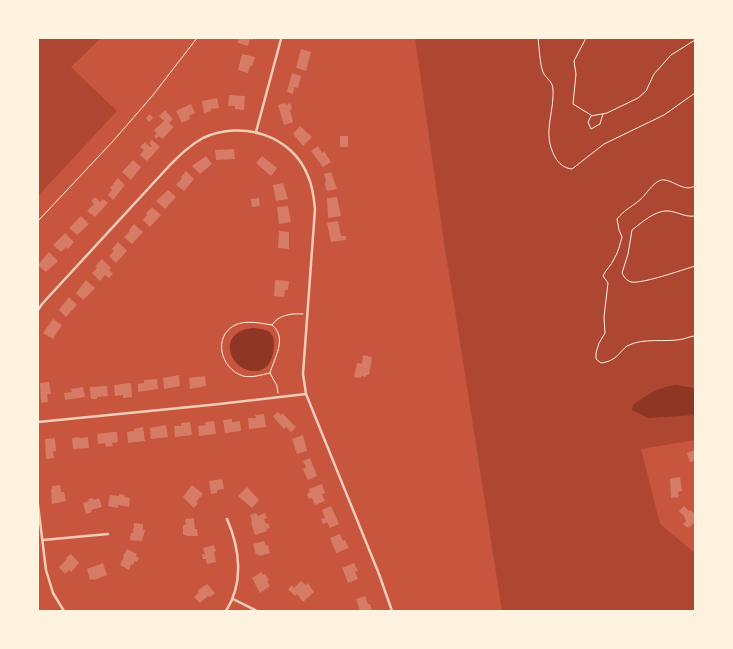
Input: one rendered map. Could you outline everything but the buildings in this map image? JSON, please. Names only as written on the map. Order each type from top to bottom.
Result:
[{"type":"street","points":[[256,132],[281,39]]},
{"type":"street","points":[[38,310],[170,165],[189,147],[204,138],[220,133],[240,131],[256,132],[273,138],[290,151],[303,166],[312,186],[314,209],[303,374],[306,394],[379,574],[392,611]]},
{"type":"street","points":[[38,422],[306,394]]},
{"type":"street","points":[[38,505],[49,583],[64,611]]},
{"type":"street","points":[[226,611],[232,599],[238,580],[238,555],[236,544],[227,519]]},
{"type":"street","points":[[43,540],[108,534]]},
{"type":"street","points":[[232,599],[257,611]]},
{"type":"path","points":[[38,221],[114,140],[153,95],[197,38]]},
{"type":"path","points":[[538,38],[543,72],[552,83],[553,90],[548,128],[550,147],[558,162],[566,168],[572,168],[604,144],[664,115],[695,93]]},
{"type":"path","points":[[586,38],[574,62],[576,74],[573,104],[591,116],[611,111],[638,98],[646,91],[654,74],[672,55],[695,40]]},
{"type":"path","points":[[591,116],[588,122],[591,129],[600,124],[603,114]]},
{"type":"path","points":[[695,186],[691,188],[680,187],[665,180],[660,180],[641,199],[621,213],[617,219],[622,237],[615,258],[606,268],[603,276],[608,283],[604,318],[605,333],[599,343],[596,359],[601,363],[610,361],[624,348],[634,343],[651,340],[683,339],[695,336]]},
{"type":"path","points":[[695,216],[681,215],[665,210],[655,213],[632,230],[628,254],[622,273],[625,278],[631,282],[666,275],[695,266]]},
{"type":"path","points":[[272,325],[274,321],[282,316],[296,313],[307,314]]},
{"type":"path","points":[[270,373],[257,377],[242,375],[232,369],[223,355],[222,337],[224,334],[236,325],[246,322],[272,325],[276,328],[280,341],[279,350],[270,373],[277,386],[279,397]]},
{"type":"shaded area","points":[[38,38],[101,38],[71,67],[117,111],[38,196]]},
{"type":"shaded area","points":[[415,38],[695,38],[695,440],[641,449],[660,524],[695,553],[695,611],[502,611],[446,256]]},
{"type":"shaded area","points":[[254,328],[270,332],[273,338],[274,346],[273,355],[269,363],[266,367],[258,371],[244,368],[237,363],[232,357],[230,349],[231,342],[235,335],[243,330]]},
{"type":"shaded area","points":[[676,385],[695,388],[695,415],[648,418],[632,410],[633,405],[648,395],[658,390]]}]
